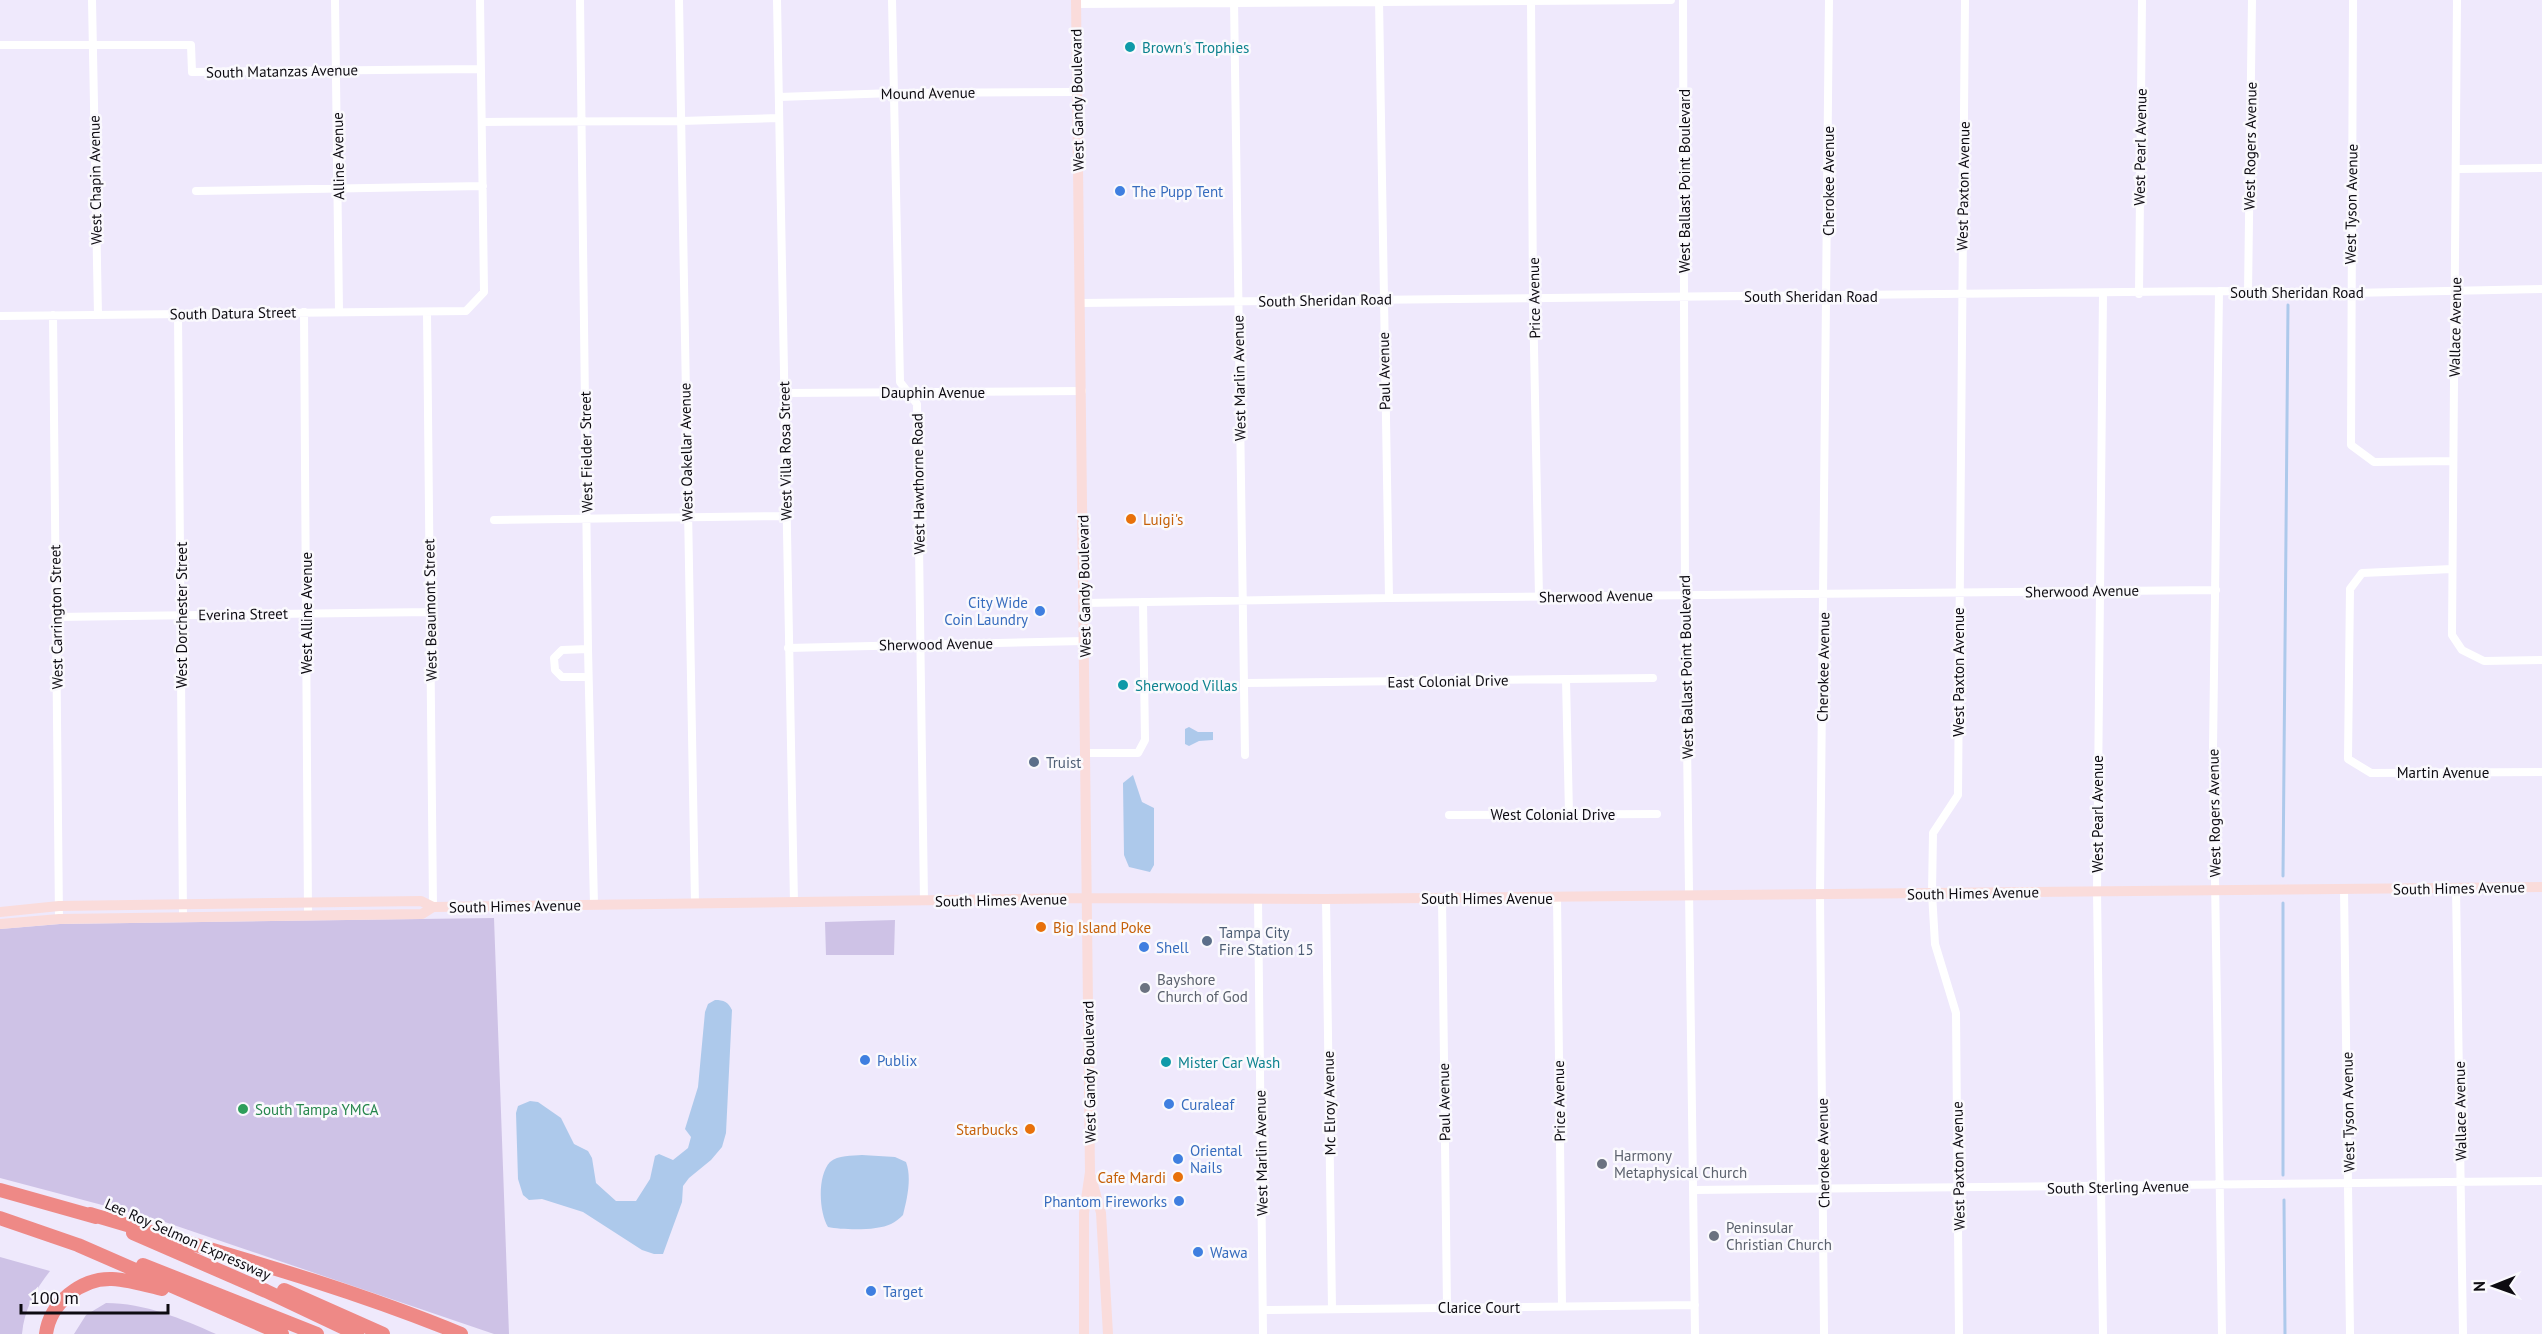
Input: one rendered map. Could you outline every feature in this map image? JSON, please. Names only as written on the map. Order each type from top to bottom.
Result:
[{"type":"highway","name":"Lee Roy Selmon Expressway","points":[[0,1190],[90,1214],[266,1291],[357,1334]]},
{"type":"highway","points":[[90,1214],[265,1282],[383,1334]]},
{"type":"highway","points":[[90,1214],[228,1253],[364,1298],[461,1334]]},
{"type":"highway","points":[[0,1218],[78,1245],[282,1334]]},
{"type":"highway","points":[[78,1245],[96,1249],[199,1285],[318,1334]]},
{"type":"highway","points":[[46,1334],[51,1318],[61,1301],[76,1289],[102,1280],[112,1279],[153,1287],[224,1310]]},
{"type":"street","name":"West Chapin Avenue","points":[[92,0],[98,315]]},
{"type":"street","name":"Alline Avenue","points":[[335,0],[339,312]]},
{"type":"street","points":[[196,190],[483,186],[480,0]]},
{"type":"street","name":"West Fielder Street","points":[[580,0],[588,677],[594,905]]},
{"type":"street","name":"West Oakellar Avenue","points":[[679,0],[695,904]]},
{"type":"street","name":"West Villa Rosa Street","points":[[777,0],[794,903]]},
{"type":"street","name":"West Hawthorne Road","points":[[892,0],[900,382],[917,404],[924,901]]},
{"type":"street","points":[[1076,2],[1671,0]]},
{"type":"street","name":"West Ballast Point Boulevard","points":[[1683,0],[1685,595],[1695,1334]]},
{"type":"street","name":"Cherokee Avenue","points":[[1824,1334],[1820,895],[1830,0]]},
{"type":"street","name":"West Paxton Avenue","points":[[1959,1334],[1956,1013],[1935,944],[1932,893],[1933,833],[1958,795],[1965,0]]},
{"type":"street","name":"West Pearl Avenue","points":[[2139,294],[2142,0]]},
{"type":"street","name":"West Rogers Avenue","points":[[2247,292],[2252,0]]},
{"type":"street","name":"West Tyson Avenue","points":[[2353,0],[2351,445],[2374,462],[2453,461]]},
{"type":"street","name":"Wallace Avenue","points":[[2457,0],[2452,635],[2462,650],[2484,661],[2542,660]]},
{"type":"street","name":"Paul Avenue","points":[[1379,1],[1389,598]]},
{"type":"street","name":"Price Avenue","points":[[1531,1],[1533,298],[1539,597]]},
{"type":"street","name":"West Gandy Boulevard","points":[[1076,2],[1090,1173],[1084,1213],[1084,1334]]},
{"type":"street","name":"West Marlin Avenue","points":[[1234,2],[1245,755]]},
{"type":"street","name":"South Matanzas Avenue","points":[[0,45],[191,45],[192,72],[481,69]]},
{"type":"street","name":"Mound Avenue","points":[[779,97],[894,93],[1077,92]]},
{"type":"street","points":[[482,122],[779,118]]},
{"type":"street","points":[[2457,169],[2542,168]]},
{"type":"street","name":"South Datura Street","points":[[0,316],[466,311],[484,292],[483,186]]},
{"type":"street","name":"South Sheridan Road","points":[[1080,303],[2139,294],[2219,291],[2350,293],[2542,289]]},
{"type":"street","name":"West Rogers Avenue","points":[[2219,291],[2213,748],[2222,1334]]},
{"type":"street","name":"West Pearl Avenue","points":[[2103,294],[2097,891],[2103,1334]]},
{"type":"street","name":"West Alline Avenue","points":[[304,312],[308,909]]},
{"type":"street","name":"West Beaumont Street","points":[[427,313],[433,907]]},
{"type":"street","name":"West Dorchester Street","points":[[178,314],[183,916]]},
{"type":"street","name":"West Carrington Street","points":[[53,315],[59,919]]},
{"type":"street","name":"Dauphin Avenue","points":[[784,393],[1082,391]]},
{"type":"street","points":[[494,520],[786,516]]},
{"type":"street","name":"Martin Avenue","points":[[2452,569],[2361,573],[2350,590],[2348,759],[2371,773],[2542,772]]},
{"type":"street","name":"Sherwood Avenue","points":[[1084,603],[2216,590]]},
{"type":"street","points":[[1086,753],[1137,753],[1145,740],[1143,602]]},
{"type":"street","name":"Everina Street","points":[[56,617],[431,612]]},
{"type":"street","name":"Sherwood Avenue","points":[[788,648],[1084,641]]},
{"type":"street","points":[[588,649],[562,650],[554,658],[555,670],[562,677],[588,677]]},
{"type":"street","name":"East Colonial Drive","points":[[1244,683],[1653,678]]},
{"type":"street","points":[[1566,679],[1569,814]]},
{"type":"street","name":"West Colonial Drive","points":[[1449,815],[1657,814]]},
{"type":"street","name":"South Himes Avenue","points":[[0,912],[59,906],[183,904],[422,914],[433,907],[1087,898],[1326,899],[2542,887]]},
{"type":"street","name":"Wallace Avenue","points":[[2456,888],[2463,1334]]},
{"type":"street","name":"West Tyson Avenue","points":[[2344,889],[2350,1334]]},
{"type":"street","name":"Price Avenue","points":[[1557,897],[1562,1306]]},
{"type":"street","name":"Paul Avenue","points":[[1442,898],[1447,1307]]},
{"type":"street","name":"West Marlin Avenue","points":[[1258,899],[1263,1334]]},
{"type":"street","name":"Mc Elroy Avenue","points":[[1326,899],[1332,1308]]},
{"type":"street","points":[[133,905],[133,918]]},
{"type":"street","name":"South Himes Avenue","points":[[0,924],[59,919],[183,916],[308,909]]},
{"type":"street","name":"West Gandy Boulevard","points":[[1090,1173],[1101,1213],[1108,1334]]},
{"type":"street","name":"South Sterling Avenue","points":[[1694,1190],[2542,1181]]},
{"type":"street","name":"Clarice Court","points":[[1263,1310],[1695,1305]]},
{"type":"shaded area","name":"South Tampa YMCA","points":[[494,918],[509,1334],[494,1334],[159,1220],[0,1178],[0,929],[60,924]]},
{"type":"shaded area","points":[[895,920],[894,955],[826,955],[825,922]]},
{"type":"shaded area","points":[[0,1257],[50,1271],[31,1301],[22,1334],[0,1334]]},
{"type":"shaded area","points":[[106,1303],[149,1309],[216,1334],[74,1334],[86,1315]]},
{"type":"water","points":[[1189,727],[1198,732],[1213,732],[1213,740],[1199,741],[1189,746],[1185,744],[1185,729]]},
{"type":"water","points":[[1133,775],[1142,802],[1154,808],[1154,865],[1150,872],[1129,867],[1124,855],[1123,783]]},
{"type":"water","points":[[715,1000],[725,1002],[732,1010],[726,1133],[722,1147],[683,1186],[682,1202],[663,1254],[642,1250],[583,1212],[542,1199],[529,1200],[523,1195],[518,1179],[516,1113],[518,1106],[530,1101],[538,1102],[561,1118],[574,1144],[588,1151],[592,1158],[596,1183],[616,1201],[636,1201],[650,1179],[655,1156],[659,1154],[673,1160],[688,1148],[691,1137],[685,1129],[698,1087],[705,1012],[708,1004]]},
{"type":"water","points":[[862,1155],[895,1157],[906,1162],[909,1182],[903,1215],[891,1224],[877,1228],[828,1227],[821,1204],[821,1185],[826,1168],[837,1158]]},
{"type":"waterway","points":[[2283,876],[2288,305]]},
{"type":"waterway","points":[[2283,903],[2283,1175]]},
{"type":"waterway","points":[[2284,1200],[2285,1334]]},
{"type":"place","name":"Brown's Trophies","points":[[1130,47]]},
{"type":"place","name":"The Pupp Tent","points":[[1120,191]]},
{"type":"place","name":"Luigi's","points":[[1131,519]]},
{"type":"place","name":"City Wide Coin Laundry","points":[[1040,611]]},
{"type":"place","name":"Sherwood Villas","points":[[1123,685]]},
{"type":"place","name":"Truist","points":[[1034,762]]},
{"type":"place","name":"Big Island Poke","points":[[1041,927]]},
{"type":"place","name":"Tampa City Fire Station 15","points":[[1207,941]]},
{"type":"place","name":"Shell","points":[[1144,947]]},
{"type":"place","name":"Bayshore Church of God","points":[[1145,988]]},
{"type":"place","name":"Publix","points":[[865,1060]]},
{"type":"place","name":"Mister Car Wash","points":[[1166,1062]]},
{"type":"place","name":"Curaleaf","points":[[1169,1104]]},
{"type":"place","name":"South Tampa YMCA","points":[[243,1109]]},
{"type":"place","name":"Starbucks","points":[[1030,1129]]},
{"type":"place","name":"Oriental Nails","points":[[1178,1159]]},
{"type":"place","name":"Harmony Metaphysical Church","points":[[1602,1164]]},
{"type":"place","name":"Cafe Mardi","points":[[1178,1177]]},
{"type":"place","name":"Phantom Fireworks","points":[[1179,1201]]},
{"type":"place","name":"Peninsular Christian Church","points":[[1714,1236]]},
{"type":"place","name":"Wawa","points":[[1198,1252]]},
{"type":"place","name":"Target","points":[[871,1291]]}]
